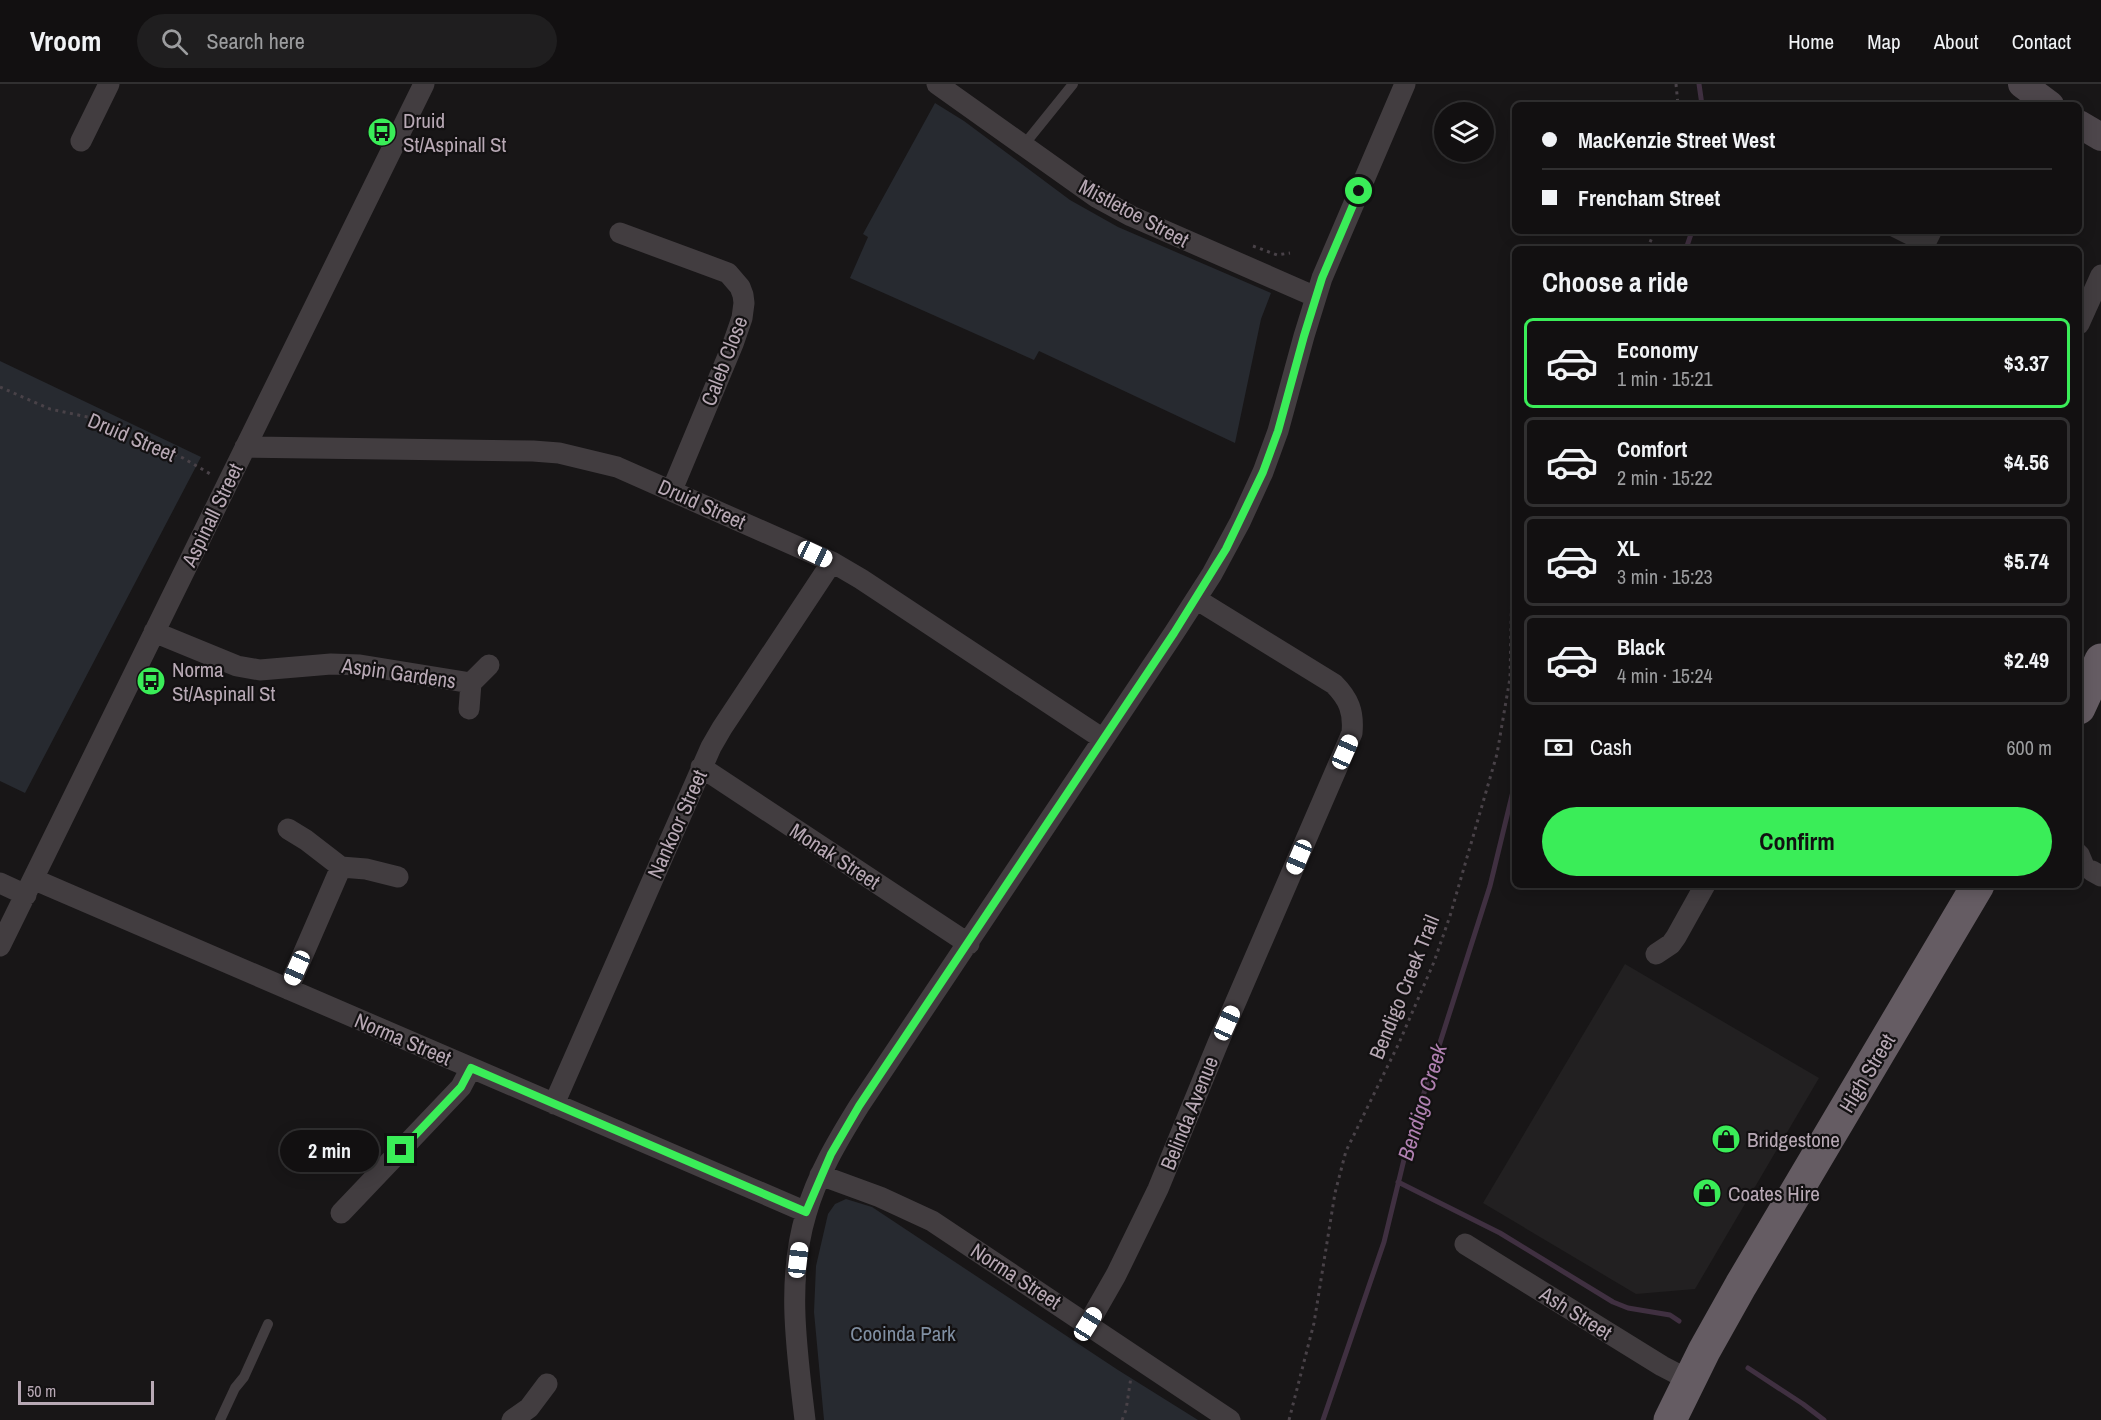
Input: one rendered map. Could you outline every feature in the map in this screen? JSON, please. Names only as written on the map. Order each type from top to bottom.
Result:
[{"type":"highway","points":[[2082,701],[2101,660]]},
{"type":"highway","points":[[2082,718],[2101,695]]},
{"type":"highway","name":"High Street","points":[[1670,1420],[1689,1380],[1747,1276],[1976,888]]},
{"type":"main road","points":[[2022,84],[2046,102]]},
{"type":"main road","points":[[2082,126],[2101,137]]},
{"type":"street","points":[[81,141],[109,84]]},
{"type":"street","name":"Aspinall Street","points":[[0,946],[424,84]]},
{"type":"street","name":"Mistletoe Street","points":[[936,84],[1096,197],[1131,216],[1316,297]]},
{"type":"street","points":[[805,1420],[795,1315],[798,1260],[806,1212],[820,1175],[859,1106],[969,944],[1196,599],[1240,522],[1263,472],[1278,431],[1316,297],[1332,253],[1405,84]]},
{"type":"street","name":"Caleb Close","points":[[620,234],[728,273],[740,287],[743,296],[744,310],[733,344],[672,490]]},
{"type":"street","points":[[2082,317],[2101,275]]},
{"type":"street","name":"Druid Street","points":[[245,447],[533,451],[559,453],[617,467],[832,562],[1103,739]]},
{"type":"street","name":"Nankoor Street","points":[[554,1104],[701,767],[722,728],[832,562]]},
{"type":"street","name":"Belinda Avenue","points":[[1088,1324],[1121,1265],[1158,1189],[1218,1043],[1352,732],[1353,712],[1349,702],[1334,684],[1196,599]]},
{"type":"street","name":"Aspin Gardens","points":[[154,632],[237,666],[260,670],[331,664],[360,665],[471,683]]},
{"type":"street","name":"Aspin Gardens","points":[[469,709],[471,683],[489,665]]},
{"type":"street","name":"Monak Street","points":[[701,767],[969,944]]},
{"type":"street","points":[[288,829],[340,867],[366,869],[398,877]]},
{"type":"street","points":[[288,989],[340,867]]},
{"type":"street","name":"Norma Street","points":[[0,883],[29,887],[288,989],[806,1212]]},
{"type":"street","points":[[1656,954],[1671,944],[1703,888]]},
{"type":"street","points":[[341,1213],[461,1087],[471,1068]]},
{"type":"street","name":"Norma Street","points":[[820,1175],[880,1197],[932,1221],[1230,1420]]},
{"type":"street","name":"Ash Street","points":[[1465,1244],[1662,1366],[1689,1380]]},
{"type":"street","points":[[512,1420],[529,1408],[547,1384]]},
{"type":"lane","points":[[1023,146],[1073,84]]},
{"type":"lane","points":[[2082,851],[2097,873]]},
{"type":"lane","points":[[220,1420],[235,1388],[244,1377],[268,1324]]},
{"type":"path","points":[[1676,84],[1678,102]]},
{"type":"path","points":[[1245,243],[1277,255],[1290,253]]},
{"type":"path","name":"Druid Street","points":[[0,387],[50,410],[97,419],[183,458],[227,483]]},
{"type":"path","name":"Bendigo Creek Trail","points":[[1289,1420],[1314,1323],[1335,1193],[1346,1151],[1399,1043],[1434,962],[1450,916],[1493,769],[1510,678],[1512,580]]},
{"type":"path","points":[[1122,1420],[1135,1355]]},
{"type":"shaded area","points":[[1625,964],[1819,1078],[1695,1289],[1636,1294],[1483,1203]]},
{"type":"green space","points":[[935,103],[964,121],[1070,200],[1118,227],[1271,293],[1261,319],[1235,443],[1039,351],[1034,360],[850,278],[868,237],[863,234]]},
{"type":"green space","points":[[0,361],[201,457],[25,793],[0,781]]},
{"type":"green space","name":"Cooinda Park","points":[[846,1199],[872,1207],[1118,1370],[1198,1420],[824,1420],[814,1312],[816,1266],[828,1214],[835,1204]]},
{"type":"building","points":[[1886,234],[1942,234],[1936,246],[1910,246]]},
{"type":"waterway","name":"Bendigo Creek","points":[[1699,84],[1702,102]]},
{"type":"waterway","name":"Bendigo Creek","points":[[1687,246],[1691,234]]},
{"type":"waterway","name":"Bendigo Creek","points":[[1323,1420],[1384,1242],[1408,1143],[1490,886],[1512,795]]},
{"type":"waterway","points":[[1398,1182],[1500,1233],[1613,1302],[1628,1308],[1670,1315],[1679,1321]]},
{"type":"waterway","points":[[1748,1368],[1824,1420]]},
{"type":"place","name":"Druid St/Aspinall St","points":[[382,132]]},
{"type":"place","name":"Norma St/Aspinall St","points":[[151,681]]},
{"type":"place","name":"Bridgestone","points":[[1726,1139]]},
{"type":"place","name":"Coates Hire","points":[[1707,1193]]},
{"type":"route","points":[[401,1150],[461,1087],[471,1068],[806,1212],[820,1175],[859,1106],[1174,633],[1226,549],[1263,472],[1278,431],[1322,278],[1359,191]]}]
